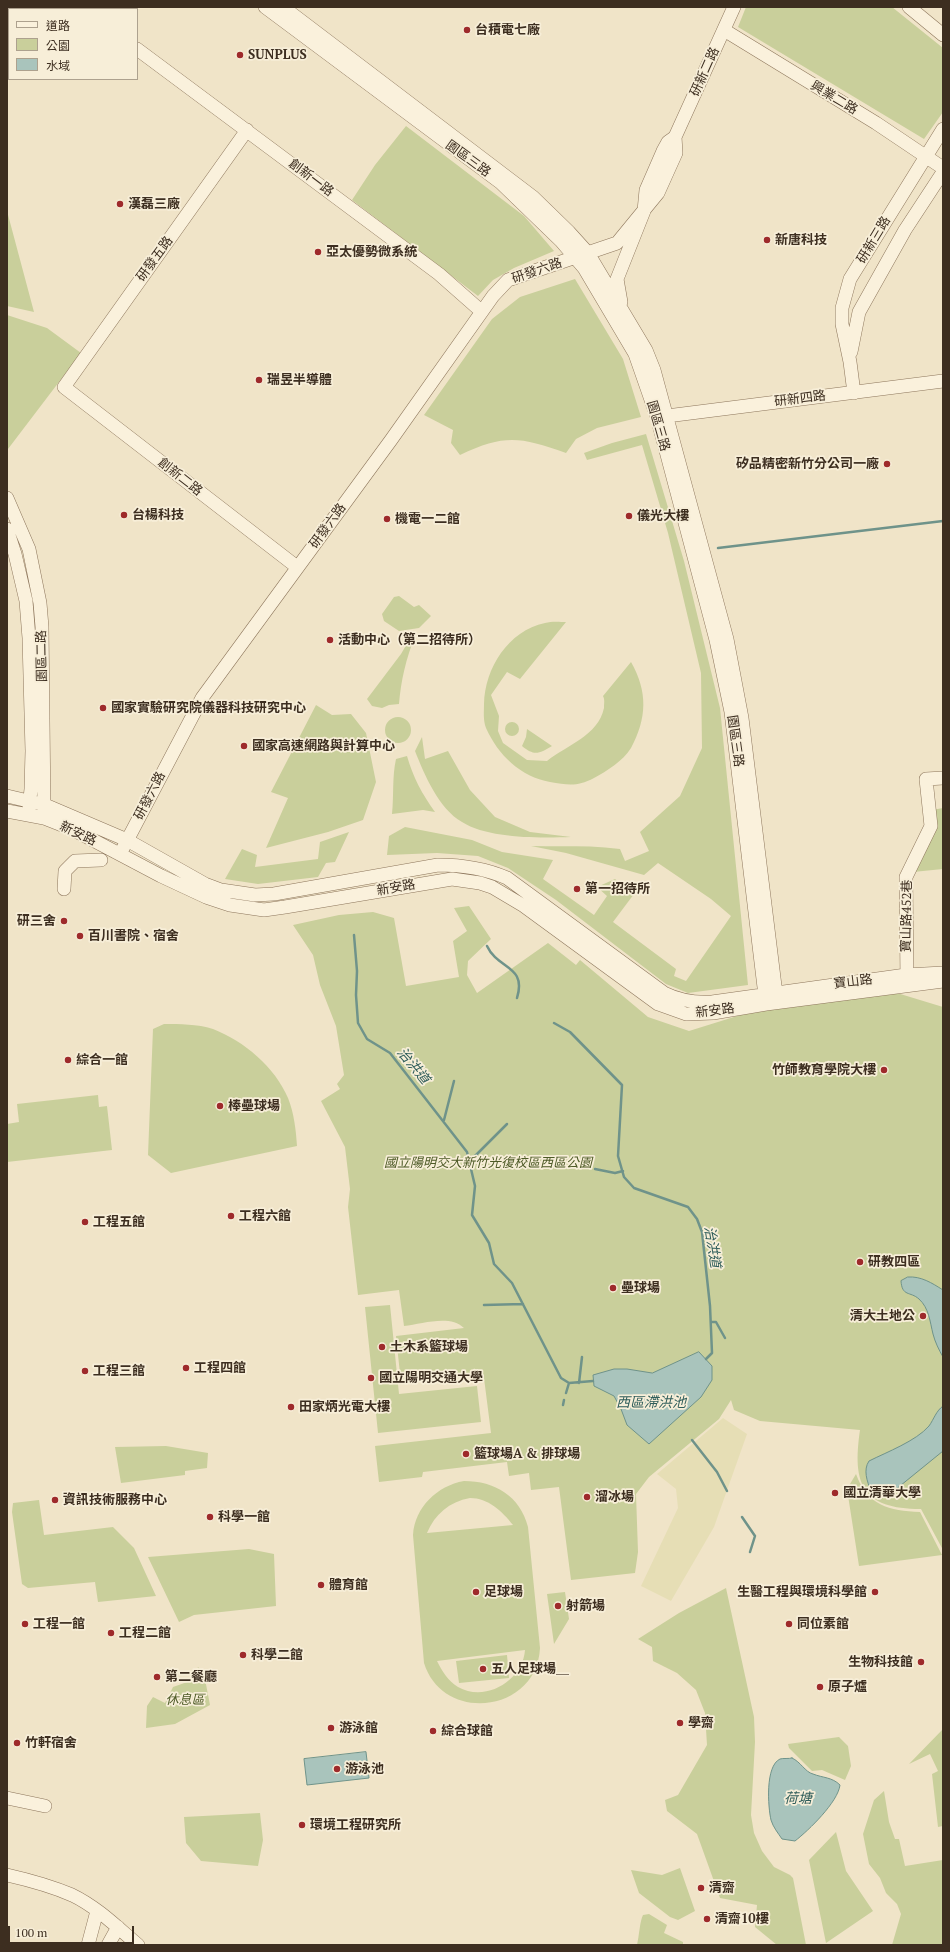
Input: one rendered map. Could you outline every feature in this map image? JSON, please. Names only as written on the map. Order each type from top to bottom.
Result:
[{"type":"street","name":"園區三路","points":[[265,7],[500,183],[582,255],[629,342],[661,416],[727,639],[742,718],[771,998]]},
{"type":"street","name":"園區三路","points":[[284,7],[533,197],[582,255],[622,310],[646,350],[654,370],[661,416]]},
{"type":"street","name":"研新二路","points":[[622,310],[617,279],[644,211],[646,190],[663,151],[668,142],[675,137],[734,7]]},
{"type":"street","points":[[909,7],[943,35]]},
{"type":"street","name":"興業二路","points":[[724,30],[876,124],[943,168]]},
{"type":"street","name":"創新一路","points":[[138,50],[439,274],[482,311]]},
{"type":"street","name":"研新三路","points":[[854,393],[850,362],[845,341],[842,308],[850,279],[943,129]]},
{"type":"street","name":"研發五路","points":[[64,387],[247,130]]},
{"type":"street","name":"研新三路","points":[[850,362],[858,312],[906,230],[943,172]]},
{"type":"street","points":[[582,255],[616,243],[644,211]]},
{"type":"street","name":"研發六路","points":[[120,854],[202,698],[395,434],[482,311],[508,280],[582,255]]},
{"type":"street","name":"研新四路","points":[[661,416],[943,381]]},
{"type":"street","name":"創新二路","points":[[64,387],[297,568]]},
{"type":"street","name":"園區二路","points":[[7,498],[29,549],[40,603],[42,627],[44,818]]},
{"type":"street","name":"園區二路","points":[[7,529],[11,554],[26,601],[29,638],[32,750],[31,801],[28,814]]},
{"type":"street","points":[[11,554],[29,549]]},
{"type":"street","name":"寶山路452巷","points":[[906,980],[906,877],[930,826],[926,779],[943,778]]},
{"type":"street","name":"新安路","points":[[7,796],[45,805],[127,840],[205,884],[234,893],[255,895],[301,890],[438,865],[475,867],[490,870],[507,878],[576,927],[664,993],[678,999],[695,1003],[771,998]]},
{"type":"street","name":"新安路","points":[[7,811],[44,818],[72,829],[206,897],[245,908],[264,910],[452,879],[480,883],[492,887],[524,906],[646,996],[671,1010],[697,1015],[771,998]]},
{"type":"street","points":[[64,889],[65,871],[75,861],[102,860]]},
{"type":"street","name":"寶山路","points":[[771,998],[906,980],[943,973]]},
{"type":"street","name":"寶山路","points":[[906,980],[943,981]]},
{"type":"street","points":[[7,1798],[45,1806]]},
{"type":"street","points":[[7,1875],[31,1881],[71,1895],[97,1910],[138,1945]]},
{"type":"street","points":[[88,1945],[97,1910]]},
{"type":"street","points":[[108,1945],[118,1927]]},
{"type":"shaded area","points":[[723,1418],[747,1434],[714,1527],[671,1601],[641,1586],[678,1508],[676,1489],[657,1474]]},
{"type":"green space","points":[[746,7],[892,7],[943,48],[943,112],[924,139],[738,27]]},
{"type":"green space","points":[[406,126],[524,216],[554,251],[514,268],[493,280],[478,296],[352,200],[375,165]]},
{"type":"green space","points":[[7,211],[34,312],[7,306]]},
{"type":"green space","points":[[575,279],[623,359],[641,417],[597,428],[576,439],[566,453],[524,441],[513,440],[489,444],[460,455],[451,443],[453,430],[424,415],[492,319],[520,297]]},
{"type":"green space","points":[[7,315],[47,328],[81,353],[8,449]]},
{"type":"green space","points":[[646,434],[684,561],[720,708],[748,985],[688,993],[666,984],[556,900],[508,868],[478,856],[437,853],[387,855],[389,836],[405,827],[472,840],[502,852],[553,860],[543,879],[594,915],[607,896],[597,887],[615,879],[634,894],[613,922],[676,969],[674,976],[686,981],[731,916],[711,899],[658,863],[644,875],[566,853],[531,846],[620,849],[625,861],[649,851],[640,832],[680,796],[702,748],[701,673],[668,533],[642,445],[587,460],[584,453],[612,443]]},
{"type":"green space","points":[[399,596],[414,607],[419,605],[431,616],[419,628],[399,631],[384,621],[382,614],[394,597]]},
{"type":"green space","points":[[548,622],[566,622],[520,679],[507,672],[491,695],[499,716],[498,731],[503,743],[527,760],[547,761],[581,739],[595,726],[601,718],[604,708],[603,696],[631,662],[637,673],[643,694],[643,716],[636,737],[628,753],[614,765],[594,778],[577,784],[550,782],[529,775],[520,770],[504,756],[497,747],[484,722],[485,691],[494,665],[501,653],[520,634],[532,627]]},
{"type":"green space","points":[[415,636],[404,670],[399,704],[389,705],[382,708],[372,706],[367,699],[401,654],[411,637]]},
{"type":"green space","points":[[316,705],[332,715],[351,714],[366,733],[376,782],[363,820],[328,832],[266,848],[288,798],[271,792]]},
{"type":"green space","points":[[398,717],[407,721],[411,730],[407,739],[398,743],[389,739],[385,730],[389,721]]},
{"type":"green space","points":[[512,722],[517,724],[519,729],[517,734],[512,736],[507,734],[505,729],[507,724]]},
{"type":"green space","points":[[527,729],[552,746],[537,753],[533,753],[526,749],[522,746],[526,737]]},
{"type":"green space","points":[[422,737],[425,759],[448,751],[470,790],[495,817],[530,832],[571,837],[530,837],[500,834],[473,828],[462,822],[446,809],[439,800],[423,770],[415,751]]},
{"type":"green space","points":[[407,756],[418,785],[435,812],[423,810],[392,814],[396,759]]},
{"type":"green space","points":[[943,808],[943,869],[913,872],[932,810]]},
{"type":"green space","points":[[349,832],[335,862],[326,863],[318,877],[258,884],[225,879],[242,849],[257,855],[255,867],[318,859],[320,842]]},
{"type":"green space","name":"國立陽明交大新竹光復校區西區公園","points":[[469,906],[491,939],[468,961],[467,975],[477,993],[548,943],[576,965],[580,960],[648,1017],[689,1031],[750,1012],[897,993],[943,1007],[943,1550],[921,1509],[901,1508],[885,1504],[874,1498],[865,1490],[860,1479],[858,1465],[860,1430],[760,1421],[734,1410],[731,1400],[719,1419],[649,1477],[636,1494],[638,1552],[635,1573],[571,1580],[559,1487],[531,1490],[529,1473],[509,1476],[507,1462],[423,1472],[422,1477],[379,1482],[375,1446],[491,1433],[484,1378],[476,1376],[401,1383],[396,1336],[464,1328],[458,1324],[444,1321],[404,1326],[399,1290],[358,1295],[348,1207],[350,1189],[345,1147],[321,1101],[340,1089],[337,1084],[344,1075],[336,1026],[320,985],[313,955],[293,925],[339,915],[373,912],[394,918],[406,986],[459,977],[453,941],[467,931],[454,908]]},
{"type":"green space","name":"棒壘球場","points":[[164,1024],[195,1025],[213,1029],[236,1040],[257,1056],[275,1076],[288,1098],[292,1110],[297,1146],[171,1173],[148,1155],[153,1029]]},
{"type":"green space","points":[[98,1095],[99,1107],[107,1106],[112,1150],[7,1162],[7,1124],[19,1122],[17,1104]]},
{"type":"green space","name":"土木系籃球場","points":[[390,1305],[399,1394],[477,1386],[481,1422],[378,1433],[365,1307]]},
{"type":"green space","points":[[166,1446],[208,1453],[207,1468],[185,1471],[185,1475],[121,1483],[115,1447]]},
{"type":"green space","points":[[856,1474],[866,1493],[880,1504],[898,1510],[920,1512],[942,1555],[859,1566],[847,1489]]},
{"type":"green space","points":[[464,1481],[475,1482],[496,1487],[505,1492],[519,1507],[528,1527],[540,1648],[535,1670],[523,1686],[507,1697],[488,1703],[468,1702],[450,1696],[434,1683],[424,1663],[413,1535],[418,1515],[429,1499],[445,1488]],"holes":[[[470,1498],[483,1500],[494,1506],[513,1525],[427,1533],[434,1520],[444,1510],[456,1502]],[[525,1650],[523,1661],[518,1671],[510,1679],[501,1686],[480,1692],[469,1691],[454,1685],[446,1676],[437,1661]]]},
{"type":"green space","points":[[39,1500],[44,1535],[113,1527],[134,1548],[156,1596],[98,1602],[95,1582],[28,1588],[22,1584],[12,1512],[13,1503]]},
{"type":"green space","points":[[249,1549],[274,1554],[276,1606],[194,1615],[179,1622],[148,1557]]},
{"type":"green space","points":[[726,1588],[754,1717],[755,1742],[751,1815],[754,1833],[762,1851],[774,1867],[793,1878],[806,1945],[777,1945],[755,1927],[757,1905],[720,1898],[697,1834],[667,1811],[665,1800],[678,1795],[707,1745],[705,1713],[696,1690],[677,1673],[653,1661],[652,1647],[638,1639],[679,1613]]},
{"type":"green space","name":"射箭場","points":[[565,1592],[569,1619],[554,1644],[547,1594]]},
{"type":"green space","name":"五人足球場＿","points":[[507,1655],[509,1678],[459,1683],[456,1661]]},
{"type":"green space","name":"休息區","points":[[198,1667],[204,1674],[210,1705],[175,1724],[146,1728],[147,1706],[153,1697],[165,1703],[173,1687],[193,1680]]},
{"type":"green space","points":[[943,1729],[943,1826],[938,1827],[932,1774],[938,1771],[930,1754],[909,1764]]},
{"type":"green space","points":[[839,1737],[848,1746],[851,1766],[845,1780],[822,1770],[812,1771],[789,1748],[788,1744]]},
{"type":"green space","points":[[884,1791],[889,1822],[895,1839],[899,1839],[905,1866],[943,1860],[943,1945],[892,1945],[901,1914],[897,1904],[886,1893],[880,1878],[869,1864],[863,1834],[874,1800]]},
{"type":"green space","points":[[260,1813],[263,1840],[258,1866],[201,1861],[186,1843],[184,1817]]},
{"type":"green space","points":[[836,1832],[846,1871],[873,1911],[826,1943],[809,1860]]},
{"type":"green space","points":[[680,1868],[695,1911],[678,1920],[670,1917],[639,1893],[631,1870],[662,1875]]},
{"type":"green space","points":[[649,1914],[667,1925],[664,1933],[683,1942],[683,1945],[637,1945],[642,1917],[643,1915]]},
{"type":"water","points":[[908,1277],[922,1279],[943,1290],[943,1357],[935,1340],[929,1315],[925,1307],[919,1299],[905,1292],[903,1289],[901,1281]]},
{"type":"water","name":"西區滯洪池","points":[[699,1352],[712,1366],[712,1380],[701,1397],[649,1444],[627,1425],[614,1396],[594,1386],[593,1375],[614,1369],[627,1369],[652,1373]]},
{"type":"water","points":[[943,1406],[943,1451],[895,1490],[877,1494],[871,1491],[866,1472],[869,1461],[917,1437],[929,1426]]},
{"type":"water","name":"游泳池","points":[[366,1752],[369,1778],[307,1785],[304,1759]]},
{"type":"water","name":"荷塘","points":[[792,1758],[810,1773],[831,1779],[840,1785],[838,1792],[829,1807],[808,1830],[795,1841],[782,1839],[774,1828],[769,1806],[770,1778],[775,1763],[780,1759]]},
{"type":"waterway","points":[[718,548],[943,521]]},
{"type":"waterway","name":"治洪道","points":[[354,935],[357,971],[356,995],[358,1023],[367,1039],[390,1053],[467,1152],[475,1186],[472,1215],[489,1243],[494,1264],[512,1283],[561,1378],[569,1383],[593,1381]]},
{"type":"waterway","points":[[487,946],[498,960],[515,973],[518,979],[519,987],[517,998]]},
{"type":"waterway","name":"治洪道","points":[[554,1023],[570,1032],[622,1085],[618,1156],[624,1177],[634,1188],[688,1207],[697,1219],[702,1232],[710,1306],[712,1353],[706,1359]]},
{"type":"waterway","name":"治洪道","points":[[444,1120],[454,1081]]},
{"type":"waterway","name":"治洪道","points":[[470,1161],[507,1124]]},
{"type":"waterway","name":"治洪道","points":[[595,1169],[615,1173],[623,1171]]},
{"type":"waterway","name":"治洪道","points":[[484,1305],[523,1304]]},
{"type":"waterway","name":"治洪道","points":[[711,1322],[716,1322],[725,1338]]},
{"type":"waterway","name":"治洪道","points":[[579,1383],[582,1357]]},
{"type":"waterway","name":"治洪道","points":[[566,1393],[569,1383]]},
{"type":"waterway","name":"治洪道","points":[[563,1405],[564,1400]]},
{"type":"waterway","points":[[692,1440],[717,1472],[727,1491]]},
{"type":"waterway","points":[[742,1517],[755,1536],[750,1552]]},
{"type":"place","name":"台積電七廠","points":[[467,30]]},
{"type":"place","name":"SUNPLUS","points":[[240,55]]},
{"type":"place","name":"漢磊三廠","points":[[120,204]]},
{"type":"place","name":"新唐科技","points":[[767,240]]},
{"type":"place","name":"亞太優勢微系統","points":[[318,252]]},
{"type":"place","name":"瑞昱半導體","points":[[259,380]]},
{"type":"place","name":"矽品精密新竹分公司一廠","points":[[887,464]]},
{"type":"place","name":"台楊科技","points":[[124,515]]},
{"type":"place","name":"儀光大樓","points":[[629,516]]},
{"type":"place","name":"機電一二館","points":[[387,519]]},
{"type":"place","name":"活動中心（第二招待所）","points":[[330,640]]},
{"type":"place","name":"國家實驗研究院儀器科技研究中心","points":[[103,708]]},
{"type":"place","name":"國家高速網路與計算中心","points":[[244,746]]},
{"type":"place","name":"第一招待所","points":[[577,889]]},
{"type":"place","name":"研三舍","points":[[64,921]]},
{"type":"place","name":"百川書院、宿舍","points":[[80,936]]},
{"type":"place","name":"綜合一館","points":[[68,1060]]},
{"type":"place","name":"竹師教育學院大樓","points":[[884,1070]]},
{"type":"place","name":"棒壘球場","points":[[220,1106]]},
{"type":"place","name":"工程六館","points":[[231,1216]]},
{"type":"place","name":"工程五館","points":[[85,1222]]},
{"type":"place","name":"研教四區","points":[[860,1262]]},
{"type":"place","name":"壘球場","points":[[613,1288]]},
{"type":"place","name":"清大土地公","points":[[923,1316]]},
{"type":"place","name":"土木系籃球場","points":[[382,1347]]},
{"type":"place","name":"工程四館","points":[[186,1368]]},
{"type":"place","name":"工程三館","points":[[85,1371]]},
{"type":"place","name":"國立陽明交通大學","points":[[371,1378]]},
{"type":"place","name":"田家炳光電大樓","points":[[291,1407]]},
{"type":"place","name":"籃球場A & 排球場","points":[[466,1454]]},
{"type":"place","name":"國立清華大學","points":[[835,1493]]},
{"type":"place","name":"溜冰場","points":[[587,1497]]},
{"type":"place","name":"資訊技術服務中心","points":[[55,1500]]},
{"type":"place","name":"科學一館","points":[[210,1517]]},
{"type":"place","name":"體育館","points":[[321,1585]]},
{"type":"place","name":"足球場","points":[[476,1592]]},
{"type":"place","name":"生醫工程與環境科學館","points":[[875,1592]]},
{"type":"place","name":"射箭場","points":[[558,1606]]},
{"type":"place","name":"工程一館","points":[[25,1624]]},
{"type":"place","name":"同位素館","points":[[789,1624]]},
{"type":"place","name":"工程二館","points":[[111,1633]]},
{"type":"place","name":"科學二館","points":[[243,1655]]},
{"type":"place","name":"生物科技館","points":[[921,1662]]},
{"type":"place","name":"五人足球場＿","points":[[483,1669]]},
{"type":"place","name":"第二餐廳","points":[[157,1677]]},
{"type":"place","name":"原子爐","points":[[820,1687]]},
{"type":"place","name":"學齋","points":[[680,1723]]},
{"type":"place","name":"游泳館","points":[[331,1728]]},
{"type":"place","name":"綜合球館","points":[[433,1731]]},
{"type":"place","name":"竹軒宿舍","points":[[17,1743]]},
{"type":"place","name":"游泳池","points":[[337,1769]]},
{"type":"place","name":"環境工程研究所","points":[[302,1825]]},
{"type":"place","name":"清齋","points":[[701,1888]]},
{"type":"place","name":"清齋10樓","points":[[707,1919]]}]
